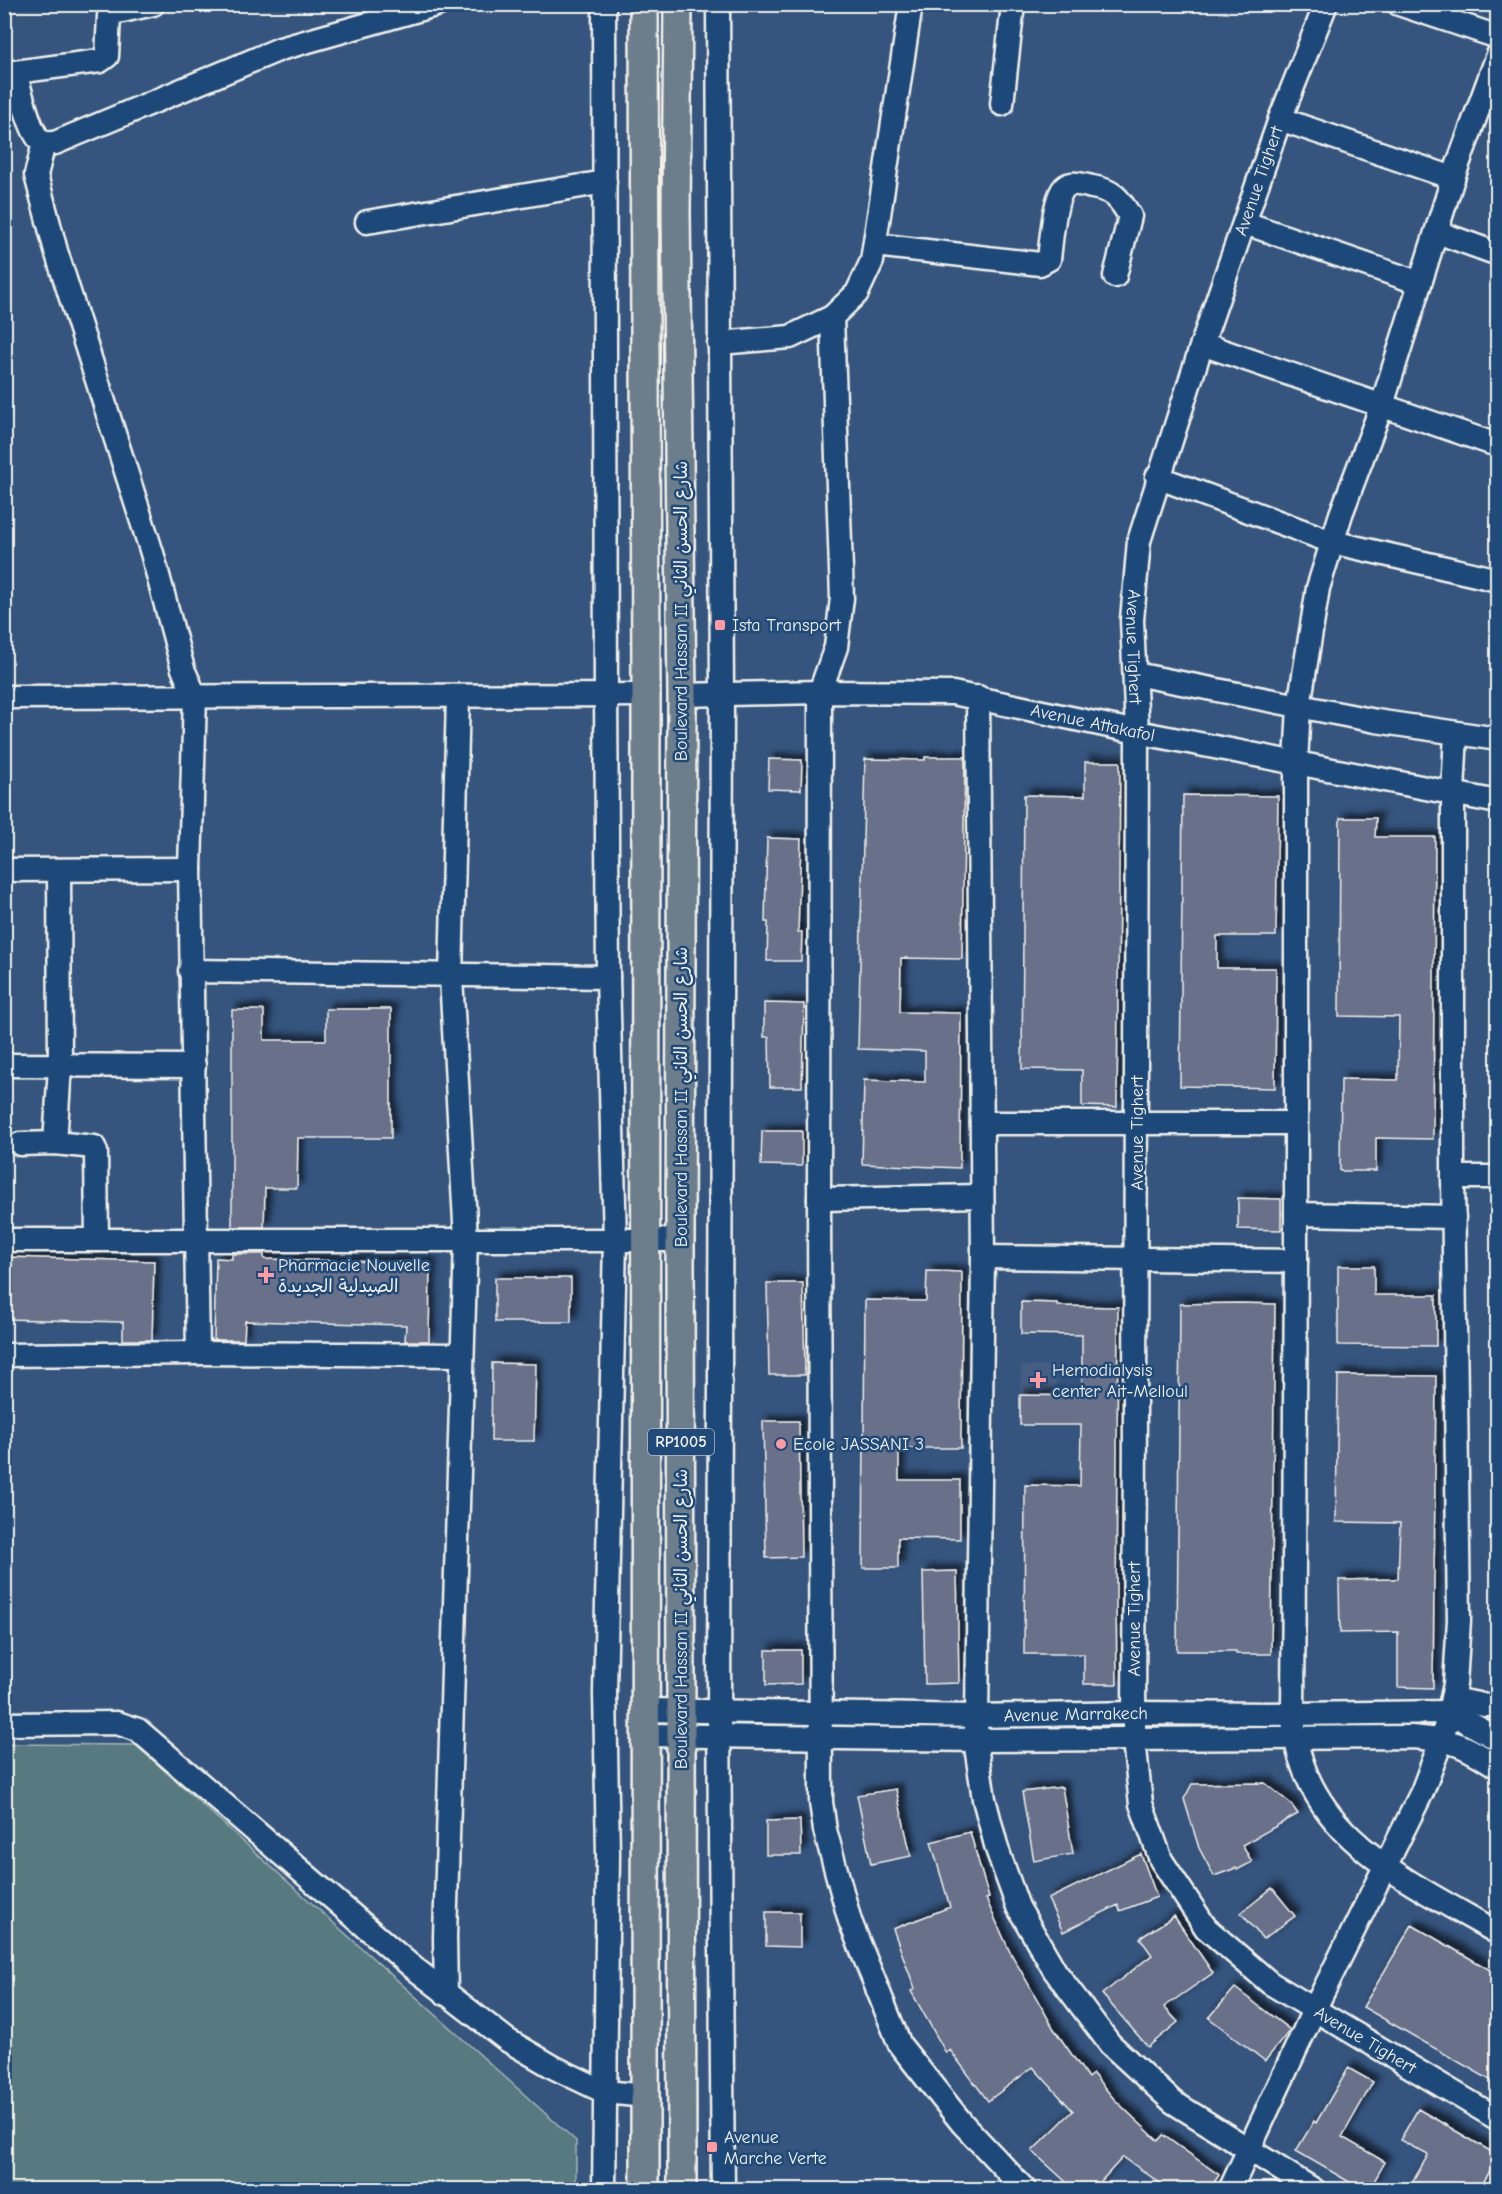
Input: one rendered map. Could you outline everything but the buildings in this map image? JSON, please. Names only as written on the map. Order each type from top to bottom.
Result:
[{"type":"main road","name":"Boulevard Hassan II شارع الحسن الثاني","points":[[644,4],[647,1722],[645,2190]]},
{"type":"main road","name":"Boulevard Hassan II شارع الحسن الثاني","points":[[678,4],[676,212],[682,695],[680,1240],[682,2190]]},
{"type":"main road","points":[[646,695],[682,695]]},
{"type":"street","points":[[153,4],[113,13],[110,16],[107,56],[100,61],[10,76],[38,139],[44,143],[55,143],[280,49],[439,4]]},
{"type":"street","points":[[604,4],[608,977],[615,1240],[605,1693],[608,1854],[604,2190]]},
{"type":"street","points":[[718,4],[722,696],[719,1712],[723,2190]]},
{"type":"street","points":[[719,343],[790,337],[832,317],[858,293],[872,261],[875,245],[911,4]]},
{"type":"street","points":[[1002,105],[1013,4]]},
{"type":"street","name":"Avenue Tighert","points":[[1326,4],[1280,119],[1157,477],[1138,541],[1132,620],[1137,732],[1134,1740],[1141,1804],[1161,1860],[1206,1928],[1270,1983],[1497,2119]]},
{"type":"street","points":[[1399,4],[1497,36]]},
{"type":"street","points":[[1497,55],[1453,178],[1382,405],[1332,542],[1318,588],[1299,706],[1296,763],[1293,1714],[1294,1739],[1304,1769],[1319,1803],[1344,1833],[1384,1867],[1497,1934]]},
{"type":"street","points":[[1280,119],[1453,178]]},
{"type":"street","points":[[44,143],[36,175],[53,240],[152,553],[183,669],[195,696],[190,869],[190,971],[194,1066],[198,1353]]},
{"type":"street","points":[[367,222],[605,182]]},
{"type":"street","points":[[875,245],[1040,264],[1048,260],[1059,196],[1066,186],[1075,184],[1108,189],[1122,203],[1130,216],[1115,276]]},
{"type":"street","points":[[1245,223],[1420,283]]},
{"type":"street","points":[[1437,232],[1497,254]]},
{"type":"street","points":[[832,317],[842,598],[836,647],[820,692],[819,1739],[821,1802],[828,1841],[850,1921],[900,2045],[962,2124],[1025,2190]]},
{"type":"street","points":[[1202,344],[1491,443],[1497,442]]},
{"type":"street","points":[[1157,477],[1332,542],[1497,580]]},
{"type":"street","points":[[1135,674],[1299,706],[1497,739]]},
{"type":"street","name":"Avenue Attakafol","points":[[682,695],[722,696],[820,692],[953,693],[1137,732],[1497,802]]},
{"type":"street","points":[[4,697],[646,695]]},
{"type":"street","points":[[446,1994],[445,1937],[466,1239],[451,976],[458,696]]},
{"type":"street","points":[[978,697],[983,1257],[975,1740],[984,1799],[1018,1906],[1055,1971],[1110,2044],[1173,2102],[1314,2190]]},
{"type":"street","points":[[1230,2190],[1314,2010],[1422,1792],[1442,1739],[1455,1684],[1459,1620],[1453,1176],[1453,793],[1456,733]]},
{"type":"street","points":[[4,870],[190,869]]},
{"type":"street","points":[[55,1143],[60,1067],[59,870]]},
{"type":"street","points":[[190,971],[608,977]]},
{"type":"street","points":[[4,1065],[194,1066]]},
{"type":"street","points":[[982,1124],[1295,1123]]},
{"type":"street","points":[[20,1144],[90,1145],[96,1149],[97,1240]]},
{"type":"street","points":[[1453,1176],[1497,1177]]},
{"type":"street","points":[[819,1199],[982,1196]]},
{"type":"street","points":[[1296,1214],[1454,1216]]},
{"type":"street","points":[[4,1240],[680,1240]]},
{"type":"street","points":[[983,1257],[1296,1261]]},
{"type":"street","points":[[4,1355],[198,1353],[462,1355]]},
{"type":"street","name":"Avenue Marrakech","points":[[682,1723],[719,1712],[977,1716],[1133,1713],[1293,1714],[1497,1705]]},
{"type":"street","points":[[1451,1706],[1497,1739]]},
{"type":"street","name":"Avenue Marrakech","points":[[647,1722],[682,1723],[720,1736],[819,1739],[1134,1740],[1412,1737],[1442,1739],[1466,1746],[1497,1767]]},
{"type":"street","points":[[4,1724],[117,1723],[138,1730],[359,1922],[446,1994],[507,2040],[555,2068],[605,2092],[646,2096]]},
{"type":"shaded area","name":"Hemodialysis center Ait-Melloul","points":[[1021,1366],[1056,1366],[1056,1395],[1020,1395]]},
{"type":"green space","points":[[5,1744],[136,1745],[576,2141],[576,2189],[5,2189]]},
{"type":"place","name":"Ista Transport","points":[[720,625]]},
{"type":"place","name":"Pharmacie Nouvelle الصيدلية الجديدة","points":[[266,1275]]},
{"type":"place","name":"Hemodialysis center Ait-Melloul","points":[[1038,1380]]},
{"type":"place","name":"Ecole JASSANI 3","points":[[781,1444]]},
{"type":"place","name":"Avenue Marche Verte","points":[[712,2147]]}]
